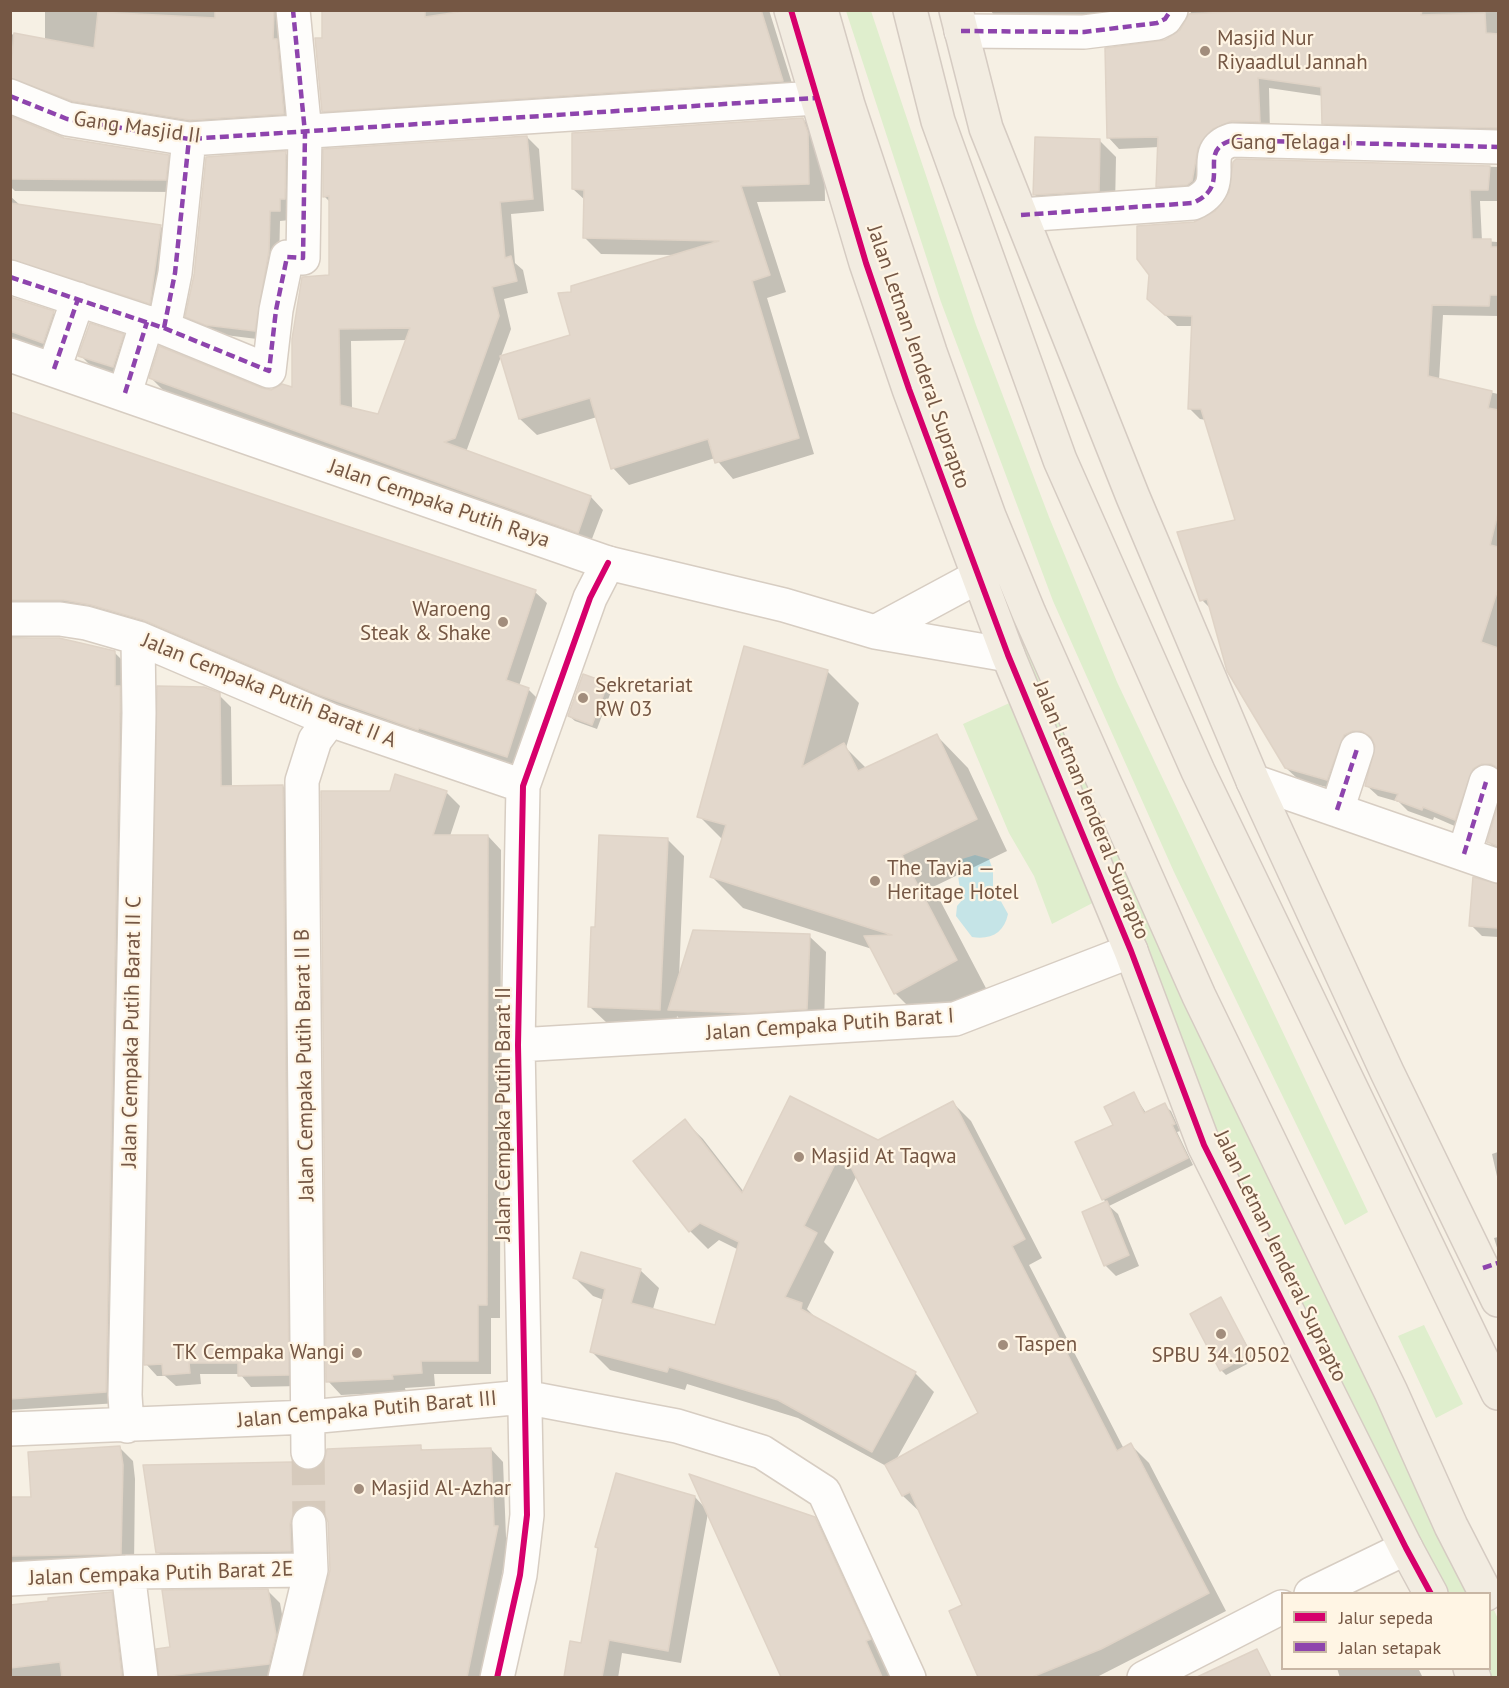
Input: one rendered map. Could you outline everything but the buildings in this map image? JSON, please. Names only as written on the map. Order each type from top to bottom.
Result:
[{"type":"main road","name":"Jalan Letnan Jenderal Suprapto","points":[[791,10],[866,263],[909,389],[1008,655],[1131,951],[1204,1145],[1406,1548],[1430,1592]]},
{"type":"main road","name":"Jalan Letnan Jenderal Suprapto","points":[[821,10],[848,105],[930,352],[989,516],[1029,613],[1195,985],[1386,1382],[1451,1526],[1485,1592]]},
{"type":"main road","points":[[910,10],[938,121],[1060,460],[1198,771],[1498,1393]]},
{"type":"main road","points":[[959,21],[986,128],[1133,496],[1253,781],[1387,1072],[1491,1265],[1498,1300]]},
{"type":"main road","points":[[909,389],[930,352]]},
{"type":"main road","points":[[1107,564],[1133,496]]},
{"type":"main road","points":[[1491,1603],[1498,1619]]},
{"type":"street","points":[[10,277],[156,325],[269,371],[276,310],[287,257],[303,258],[305,133],[293,10]]},
{"type":"street","points":[[959,21],[1099,31],[1157,23],[1165,19],[1171,10]]},
{"type":"street","name":"Gang Masjid II","points":[[10,96],[67,119],[189,139],[816,98]]},
{"type":"street","points":[[125,393],[156,325],[175,273],[189,139]]},
{"type":"street","name":"Gang Telaga I","points":[[1021,214],[1193,202],[1206,197],[1214,184],[1214,152],[1220,144],[1232,140],[1498,147]]},
{"type":"street","points":[[54,369],[78,300]]},
{"type":"street","name":"Jalan Cempaka Putih Raya","points":[[10,355],[125,393],[608,563],[784,605],[874,632],[1008,655]]},
{"type":"street","name":"Jalan Cempaka Putih Barat II","points":[[497,1677],[520,1575],[527,1515],[518,1045],[523,786],[590,598],[608,563]]},
{"type":"street","points":[[874,632],[979,576]]},
{"type":"street","name":"Jalan Cempaka Putih Barat II A","points":[[10,619],[60,619],[86,622],[138,638],[330,720],[523,786]]},
{"type":"street","name":"Jalan Cempaka Putih Barat II C","points":[[128,1426],[125,1383],[139,725],[138,638]]},
{"type":"street","name":"Jalan Cempaka Putih Barat II B","points":[[308,1452],[302,781],[315,740],[330,720]]},
{"type":"street","points":[[1336,810],[1357,749]]},
{"type":"street","points":[[1253,781],[1498,866]]},
{"type":"street","points":[[1464,854],[1486,782]]},
{"type":"street","name":"Jalan Cempaka Putih Barat I","points":[[518,1045],[955,1019],[1131,951]]},
{"type":"street","name":"Jalan Cempaka Putih Barat III","points":[[10,1430],[309,1418],[524,1397],[677,1426],[762,1452],[824,1492],[909,1677]]},
{"type":"street","points":[[285,1677],[311,1570],[309,1523]]},
{"type":"street","points":[[1313,1592],[1406,1548]]},
{"type":"street","name":"Jalan Cempaka Putih Barat 2E","points":[[10,1579],[128,1572],[311,1570]]},
{"type":"street","points":[[128,1572],[141,1677]]},
{"type":"street","points":[[1144,1677],[1281,1608]]},
{"type":"green space","points":[[823,11],[1029,613],[1486,1592],[1431,1592],[1332,1399],[1108,895],[1052,924],[1034,876],[1009,833],[963,724],[1025,696]]},
{"type":"green space","points":[[846,11],[871,11],[976,325],[1049,517],[1117,682],[1368,1212],[1345,1225],[1174,872],[1053,601],[941,302]]},
{"type":"green space","points":[[1424,1325],[1463,1404],[1436,1418],[1398,1336]]},
{"type":"green space","points":[[1491,1603],[1498,1619],[1498,1677],[1474,1677],[1470,1670],[1491,1670]]},
{"type":"water","points":[[975,855],[989,859],[993,870],[993,887],[1008,914],[1003,926],[996,934],[979,938],[972,937],[956,916],[957,906],[964,898],[958,879],[960,864],[962,859]]},
{"type":"tunnel","points":[[308,1452],[309,1523]]},
{"type":"marked path","points":[[10,277],[164,328],[269,371],[276,310],[287,257],[303,258],[305,133],[293,10]]},
{"type":"marked path","points":[[961,31],[1084,32],[1157,23],[1165,19],[1171,10]]},
{"type":"marked path","points":[[10,96],[67,119],[189,139],[816,98]]},
{"type":"marked path","points":[[164,328],[175,273],[189,139]]},
{"type":"marked path","points":[[1021,215],[1193,203],[1205,195],[1211,187],[1216,152],[1221,145],[1232,140],[1498,147]]},
{"type":"marked path","points":[[54,369],[78,299]]},
{"type":"marked path","points":[[125,393],[147,322]]},
{"type":"marked path","points":[[1337,810],[1357,749]]},
{"type":"marked path","points":[[1464,854],[1486,782]]},
{"type":"marked path","points":[[1483,1268],[1498,1263]]},
{"type":"cycle path","points":[[791,10],[866,263],[909,389],[1008,655],[1131,951],[1204,1145],[1430,1592]]},
{"type":"cycle path","points":[[497,1678],[520,1575],[527,1515],[518,1045],[523,786],[590,598],[608,563]]},
{"type":"place","name":"Masjid Nur Riyaadlul Jannah","points":[[1205,51]]},
{"type":"place","name":"Waroeng Steak & Shake","points":[[503,622]]},
{"type":"place","name":"Sekretariat RW 03","points":[[583,698]]},
{"type":"place","name":"The Tavia — Heritage Hotel","points":[[875,881]]},
{"type":"place","name":"Masjid At Taqwa","points":[[799,1157]]},
{"type":"place","name":"SPBU 34.10502","points":[[1221,1334]]},
{"type":"place","name":"Taspen","points":[[1003,1345]]},
{"type":"place","name":"TK Cempaka Wangi","points":[[357,1353]]},
{"type":"place","name":"Masjid Al-Azhar","points":[[359,1489]]}]
